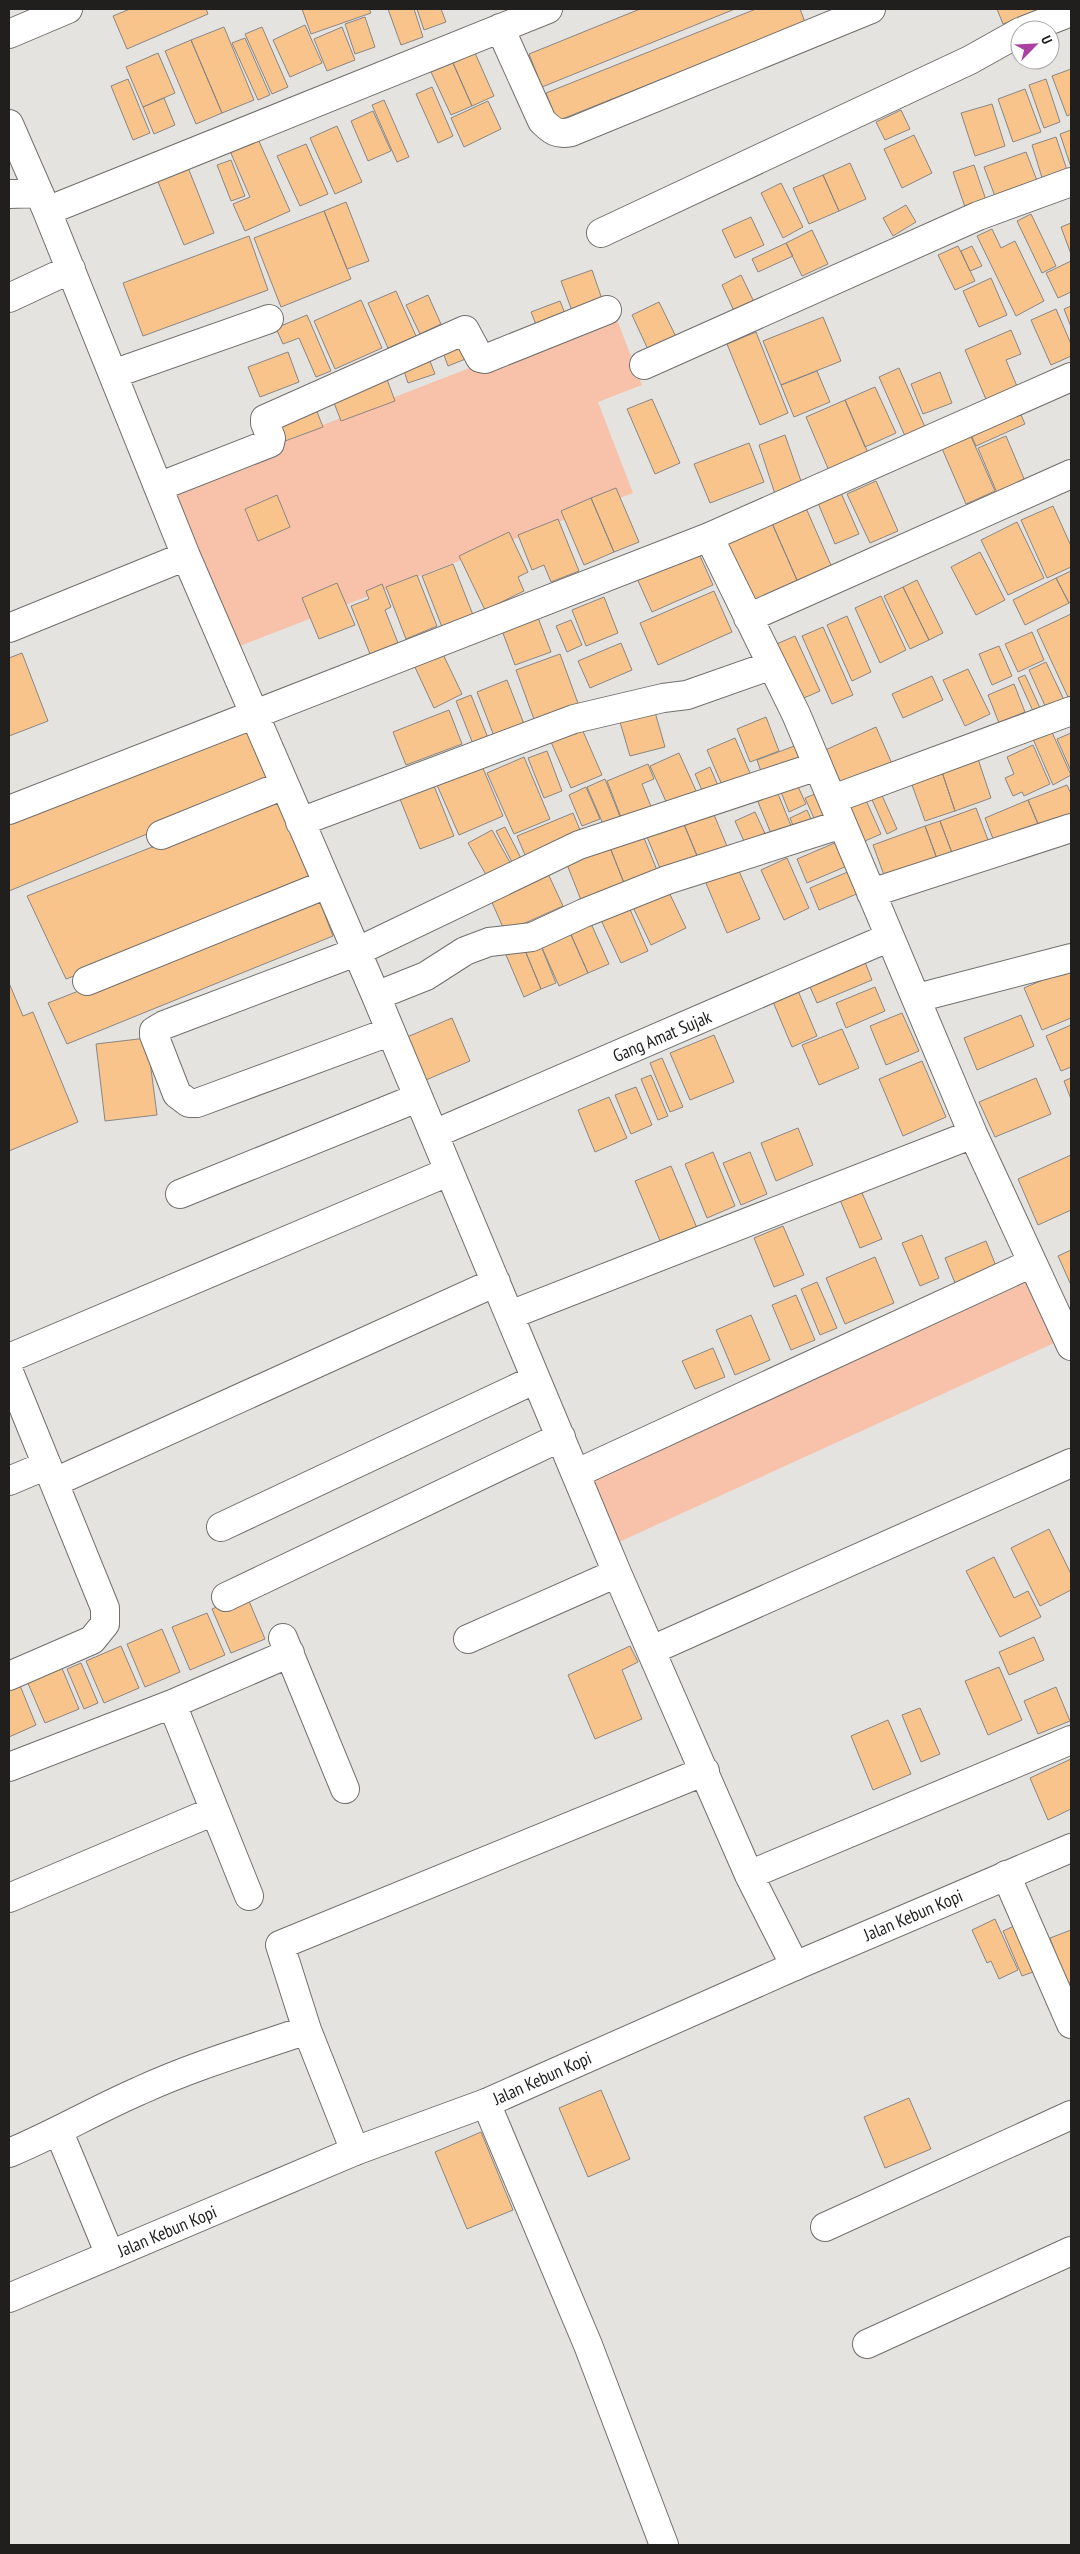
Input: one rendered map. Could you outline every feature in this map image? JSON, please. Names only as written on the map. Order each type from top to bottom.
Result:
[{"type":"street","points":[[9,34],[68,9]]},
{"type":"street","points":[[9,194],[43,202],[548,9]]},
{"type":"street","points":[[500,28],[542,121],[552,131],[560,134],[571,132],[815,19],[871,9]]},
{"type":"street","points":[[1051,20],[1071,12]]},
{"type":"street","points":[[601,233],[970,60],[1010,38]]},
{"type":"street","points":[[9,124],[43,202],[186,556],[253,715],[376,996],[389,1032],[577,1473],[617,1573],[749,1875],[795,1966]]},
{"type":"street","points":[[644,365],[978,216],[1071,182]]},
{"type":"street","points":[[9,298],[70,269]]},
{"type":"street","points":[[158,487],[270,443],[271,438],[265,423],[266,419],[465,330],[478,356],[485,359],[607,310]]},
{"type":"street","points":[[113,374],[269,319]]},
{"type":"street","points":[[9,810],[709,537],[1071,377]]},
{"type":"street","points":[[748,618],[1071,474]]},
{"type":"street","points":[[709,537],[772,665],[818,766],[973,1134],[1071,1346]]},
{"type":"street","points":[[9,628],[186,556]]},
{"type":"street","points":[[300,822],[574,719],[663,698],[688,696],[772,665]]},
{"type":"street","points":[[376,996],[426,976],[473,948],[489,942],[532,937],[584,913],[838,811],[1071,711]]},
{"type":"street","points":[[389,1032],[197,1102],[189,1103],[183,1100],[173,1085],[154,1035],[159,1027],[356,952],[579,846],[818,766]]},
{"type":"street","points":[[161,835],[284,785]]},
{"type":"street","points":[[871,893],[1071,828]]},
{"type":"street","points":[[87,981],[327,884]]},
{"type":"street","name":"Gang Amat Sujak","points":[[434,1134],[890,937]]},
{"type":"street","points":[[917,998],[1071,958]]},
{"type":"street","points":[[180,1194],[417,1098]]},
{"type":"street","points":[[510,1315],[973,1134]]},
{"type":"street","points":[[9,1358],[448,1172]]},
{"type":"street","points":[[577,1473],[1032,1263]]},
{"type":"street","points":[[9,1481],[51,1473],[496,1282]]},
{"type":"street","points":[[9,1372],[105,1608],[105,1624],[92,1640],[9,1676]]},
{"type":"street","points":[[221,1527],[536,1379]]},
{"type":"street","points":[[226,1597],[561,1437]]},
{"type":"street","points":[[652,1650],[1071,1463]]},
{"type":"street","points":[[468,1639],[617,1573]]},
{"type":"street","points":[[9,1767],[172,1704],[287,1645],[345,1789]]},
{"type":"street","points":[[172,1704],[249,1896]]},
{"type":"street","points":[[749,1875],[1071,1740]]},
{"type":"street","points":[[355,2152],[307,2030],[280,1948],[283,1942],[705,1771]]},
{"type":"street","points":[[9,1898],[214,1811]]},
{"type":"street","name":"Jalan Kebun Kopi","points":[[9,2298],[355,2152],[486,2103],[795,1966],[1071,1848]]},
{"type":"street","points":[[1006,1875],[1071,2024]]},
{"type":"street","points":[[9,2153],[59,2132],[140,2090],[201,2066],[307,2030]]},
{"type":"street","points":[[486,2103],[588,2345],[664,2545]]},
{"type":"street","points":[[824,2227],[1071,2115]]},
{"type":"street","points":[[59,2132],[110,2255]]},
{"type":"street","points":[[867,2344],[1071,2251]]},
{"type":"shaded area","points":[[601,317],[616,317],[642,385],[598,402],[633,493],[235,648],[171,484]]},
{"type":"shaded area","points":[[1027,1282],[1054,1343],[619,1542],[591,1481]]},
{"type":"building","points":[[130,9],[206,9],[208,14],[127,49],[113,16]]},
{"type":"building","points":[[302,9],[369,9],[371,13],[311,34]]},
{"type":"building","points":[[388,9],[414,9],[423,37],[401,45]]},
{"type":"building","points":[[417,9],[441,9],[446,22],[424,30]]},
{"type":"building","points":[[640,9],[735,9],[542,87],[529,54]]},
{"type":"building","points":[[756,9],[800,9],[805,22],[557,121],[546,93]]},
{"type":"building","points":[[997,9],[1044,9],[1010,20],[1003,24]]},
{"type":"building","points":[[365,17],[375,47],[355,54],[345,24]]},
{"type":"building","points":[[305,25],[322,63],[290,77],[273,40]]},
{"type":"building","points":[[224,27],[254,100],[222,113],[191,40]]},
{"type":"building","points":[[262,27],[288,87],[272,94],[245,34]]},
{"type":"building","points":[[342,27],[355,60],[327,71],[314,39]]},
{"type":"building","points":[[245,38],[270,95],[258,100],[232,43]]},
{"type":"building","points":[[191,40],[222,113],[196,124],[165,51]]},
{"type":"building","points":[[158,53],[175,93],[143,107],[126,67]]},
{"type":"building","points":[[475,53],[494,96],[472,106],[453,63]]},
{"type":"building","points":[[453,63],[472,106],[451,115],[431,72]]},
{"type":"building","points":[[1071,69],[1071,114],[1067,116],[1052,76]]},
{"type":"building","points":[[128,79],[150,133],[133,140],[111,86]]},
{"type":"building","points":[[1046,79],[1060,122],[1044,128],[1029,85]]},
{"type":"building","points":[[432,87],[453,136],[438,143],[416,94]]},
{"type":"building","points":[[1025,89],[1041,132],[1013,142],[998,99]]},
{"type":"building","points":[[164,98],[175,125],[154,134],[143,107]]},
{"type":"building","points":[[384,100],[409,157],[397,162],[372,105]]},
{"type":"building","points":[[488,101],[501,129],[464,147],[451,118]]},
{"type":"building","points":[[992,104],[1005,146],[975,156],[961,113]]},
{"type":"building","points":[[901,110],[910,129],[885,140],[876,122]]},
{"type":"building","points":[[373,111],[391,151],[368,161],[351,121]]},
{"type":"building","points":[[337,126],[362,182],[335,194],[310,138]]},
{"type":"building","points":[[1071,130],[1071,167],[1060,134]]},
{"type":"building","points":[[914,135],[932,173],[902,188],[884,149]]},
{"type":"building","points":[[1056,137],[1068,173],[1043,181],[1032,145]]},
{"type":"building","points":[[258,139],[290,211],[245,231],[233,204],[250,197],[230,151]]},
{"type":"building","points":[[306,144],[328,194],[300,206],[277,156]]},
{"type":"building","points":[[1026,152],[1038,183],[996,199],[984,167]]},
{"type":"building","points":[[231,160],[245,196],[231,201],[217,165]]},
{"type":"building","points":[[850,163],[866,199],[839,211],[823,175]]},
{"type":"building","points":[[187,165],[214,233],[184,245],[156,177]]},
{"type":"building","points":[[974,165],[987,203],[966,210],[953,172]]},
{"type":"building","points":[[823,175],[839,211],[809,224],[793,188]]},
{"type":"building","points":[[781,183],[803,227],[783,238],[761,193]]},
{"type":"building","points":[[346,202],[369,261],[347,269],[324,211]]},
{"type":"building","points":[[906,205],[916,222],[893,236],[883,218]]},
{"type":"building","points":[[324,211],[351,279],[281,307],[254,238]]},
{"type":"building","points":[[1031,214],[1056,266],[1042,273],[1017,221]]},
{"type":"building","points":[[751,217],[764,245],[735,258],[722,230]]},
{"type":"building","points":[[1071,223],[1071,254],[1061,227]]},
{"type":"building","points":[[992,229],[1001,248],[1015,241],[1044,301],[1016,316],[977,236]]},
{"type":"building","points":[[812,230],[828,264],[802,276],[786,243]]},
{"type":"building","points":[[249,236],[268,290],[143,336],[123,283]]},
{"type":"building","points":[[786,243],[793,256],[758,272],[752,259]]},
{"type":"building","points":[[958,246],[975,281],[955,290],[938,255]]},
{"type":"building","points":[[972,246],[982,266],[970,271],[961,251]]},
{"type":"building","points":[[1071,261],[1071,292],[1058,298],[1046,273]]},
{"type":"building","points":[[592,270],[605,308],[575,319],[561,281]]},
{"type":"building","points":[[741,275],[755,304],[735,313],[722,285]]},
{"type":"building","points":[[991,278],[1007,315],[979,327],[963,291]]},
{"type":"building","points":[[396,291],[416,336],[388,348],[368,303]]},
{"type":"building","points":[[428,295],[441,324],[420,334],[406,305]]},
{"type":"building","points":[[361,300],[382,348],[335,369],[314,321]]},
{"type":"building","points":[[560,301],[568,321],[539,332],[531,312]]},
{"type":"building","points":[[659,302],[680,345],[652,358],[632,315]]},
{"type":"building","points":[[1071,306],[1071,327],[1064,309]]},
{"type":"building","points":[[1056,309],[1071,344],[1071,356],[1051,365],[1031,320]]},
{"type":"building","points":[[307,315],[331,371],[316,377],[299,338],[283,344],[276,328]]},
{"type":"building","points":[[823,317],[841,361],[781,385],[763,341]]},
{"type":"building","points":[[1011,330],[1021,354],[1006,360],[1019,391],[988,404],[965,350]]},
{"type":"building","points":[[756,332],[788,413],[760,425],[727,344]]},
{"type":"building","points":[[466,338],[473,356],[448,366],[441,347]]},
{"type":"building","points":[[288,352],[299,382],[260,397],[248,367]]},
{"type":"building","points":[[428,356],[435,374],[408,383],[402,365]]},
{"type":"building","points":[[899,368],[925,427],[905,436],[879,377]]},
{"type":"building","points":[[817,371],[830,402],[794,417],[781,385]]},
{"type":"building","points":[[940,372],[952,403],[923,414],[911,384]]},
{"type":"building","points":[[385,374],[395,401],[341,421],[331,395]]},
{"type":"building","points":[[875,387],[896,433],[865,447],[845,400]]},
{"type":"building","points":[[652,399],[680,463],[655,474],[627,409]]},
{"type":"building","points":[[845,400],[869,455],[830,473],[806,417]]},
{"type":"building","points":[[314,404],[323,427],[285,441],[276,418]]},
{"type":"building","points":[[1018,408],[1025,424],[976,446],[969,430]]},
{"type":"building","points":[[969,432],[995,491],[966,504],[940,444]]},
{"type":"building","points":[[785,435],[802,484],[775,494],[759,445]]},
{"type":"building","points":[[1006,436],[1025,481],[997,493],[978,448]]},
{"type":"building","points":[[749,443],[764,482],[710,503],[694,464]]},
{"type":"building","points":[[876,481],[898,531],[870,543],[847,494]]},
{"type":"building","points":[[616,488],[639,542],[614,552],[591,498]]},
{"type":"building","points":[[841,493],[859,534],[835,544],[818,503]]},
{"type":"building","points":[[277,495],[290,527],[258,541],[245,509]]},
{"type":"building","points":[[591,498],[614,552],[584,565],[561,511]]},
{"type":"building","points":[[802,499],[834,572],[800,587],[768,514]]},
{"type":"building","points":[[1053,506],[1071,546],[1071,567],[1047,578],[1021,520]]},
{"type":"building","points":[[768,514],[800,587],[751,609],[718,536]]},
{"type":"building","points":[[558,519],[579,571],[551,582],[544,565],[532,570],[518,535]]},
{"type":"building","points":[[1017,522],[1044,578],[1008,595],[981,540]]},
{"type":"building","points":[[509,532],[528,572],[518,577],[524,591],[485,610],[459,556]]},
{"type":"building","points":[[696,547],[713,585],[652,612],[635,574]]},
{"type":"building","points":[[980,552],[1005,600],[976,615],[951,567]]},
{"type":"building","points":[[453,564],[473,615],[442,627],[422,576]]},
{"type":"building","points":[[1071,571],[1071,602],[1069,603],[1056,578]]},
{"type":"building","points":[[417,575],[437,626],[406,639],[386,587]]},
{"type":"building","points":[[1056,578],[1069,603],[1025,625],[1013,600]]},
{"type":"building","points":[[917,580],[943,633],[929,640],[903,587]]},
{"type":"building","points":[[337,583],[355,625],[319,639],[302,598]]},
{"type":"building","points":[[382,584],[391,607],[385,610],[398,643],[370,654],[351,606],[369,599],[366,591]]},
{"type":"building","points":[[903,587],[929,640],[910,649],[884,596]]},
{"type":"building","points":[[714,591],[732,632],[658,665],[640,623]]},
{"type":"building","points":[[881,596],[906,650],[880,663],[855,608]]},
{"type":"building","points":[[604,597],[618,633],[586,646],[572,610]]},
{"type":"building","points":[[1071,614],[1071,696],[1068,697],[1037,630]]},
{"type":"building","points":[[537,615],[551,652],[515,665],[501,628]]},
{"type":"building","points":[[847,616],[871,672],[852,681],[827,625]]},
{"type":"building","points":[[571,620],[582,645],[567,652],[556,626]]},
{"type":"building","points":[[823,627],[853,695],[832,704],[802,636]]},
{"type":"building","points":[[1032,632],[1044,660],[1018,672],[1005,644]]},
{"type":"building","points":[[795,636],[820,691],[797,701],[772,646]]},
{"type":"building","points":[[621,643],[632,670],[590,688],[578,661]]},
{"type":"building","points":[[999,646],[1012,676],[992,685],[979,654]]},
{"type":"building","points":[[441,650],[462,694],[434,708],[413,663]]},
{"type":"building","points":[[22,653],[48,721],[9,736],[9,658]]},
{"type":"building","points":[[560,654],[579,706],[535,722],[516,670]]},
{"type":"building","points":[[1046,662],[1064,700],[1046,708],[1029,670]]},
{"type":"building","points":[[968,669],[990,714],[965,726],[943,680]]},
{"type":"building","points":[[1025,675],[1040,708],[1033,711],[1018,678]]},
{"type":"building","points":[[932,676],[943,700],[903,718],[892,694]]},
{"type":"building","points":[[507,680],[524,724],[494,736],[477,692]]},
{"type":"building","points":[[1014,684],[1025,712],[999,723],[988,695]]},
{"type":"building","points":[[471,695],[488,738],[473,744],[456,701]]},
{"type":"building","points":[[449,710],[462,744],[406,765],[393,732]]},
{"type":"building","points":[[655,712],[665,747],[630,756],[620,722]]},
{"type":"building","points":[[766,717],[779,751],[750,762],[737,729]]},
{"type":"building","points":[[248,719],[273,782],[9,891],[9,812]]},
{"type":"building","points":[[876,727],[893,766],[838,791],[821,752]]},
{"type":"building","points":[[582,729],[602,775],[571,788],[551,742]]},
{"type":"building","points":[[1051,730],[1071,775],[1053,785],[1033,739]]},
{"type":"building","points":[[1071,733],[1071,771],[1057,739]]},
{"type":"building","points":[[735,738],[753,780],[725,792],[707,750]]},
{"type":"building","points":[[797,745],[806,768],[765,783],[757,760]]},
{"type":"building","points":[[1033,745],[1050,784],[1024,796],[1022,792],[1013,796],[1005,778],[1014,774],[1007,757]]},
{"type":"building","points":[[547,751],[562,791],[544,798],[528,758]]},
{"type":"building","points":[[679,753],[697,793],[668,806],[650,766]]},
{"type":"building","points":[[524,757],[550,819],[514,834],[487,773]]},
{"type":"building","points":[[978,759],[991,798],[955,811],[942,772]]},
{"type":"building","points":[[648,764],[654,779],[642,784],[654,814],[624,825],[607,781]]},
{"type":"building","points":[[482,766],[503,816],[459,835],[437,785]]},
{"type":"building","points":[[710,767],[719,788],[704,795],[695,774]]},
{"type":"building","points":[[942,772],[955,811],[925,821],[911,782]]},
{"type":"building","points":[[605,779],[623,824],[606,831],[587,787]]},
{"type":"building","points":[[795,780],[806,804],[789,812],[779,787]]},
{"type":"building","points":[[1067,785],[1071,794],[1071,819],[1041,831],[1028,800]]},
{"type":"building","points":[[434,786],[454,836],[420,849],[400,799]]},
{"type":"building","points":[[586,787],[600,819],[582,826],[569,795]]},
{"type":"building","points":[[776,789],[792,828],[772,836],[756,797]]},
{"type":"building","points":[[880,791],[897,829],[887,834],[870,795]]},
{"type":"building","points":[[815,794],[827,821],[817,825],[805,798]]},
{"type":"building","points":[[864,796],[881,834],[858,844],[840,807]]},
{"type":"building","points":[[280,797],[315,883],[66,979],[27,896]]},
{"type":"building","points":[[1028,800],[1041,831],[997,849],[985,818]]},
{"type":"building","points":[[710,805],[729,851],[700,863],[681,817]]},
{"type":"building","points":[[976,808],[991,848],[955,861],[940,821]]},
{"type":"building","points":[[807,810],[816,830],[798,838],[790,818]]},
{"type":"building","points":[[755,812],[767,838],[747,848],[735,821]]},
{"type":"building","points":[[573,813],[584,840],[528,862],[517,836]]},
{"type":"building","points":[[681,817],[700,863],[664,878],[645,832]]},
{"type":"building","points":[[940,821],[955,861],[940,867],[925,826]]},
{"type":"building","points":[[925,826],[940,867],[888,886],[873,845]]},
{"type":"building","points":[[505,827],[523,862],[514,866],[496,831]]},
{"type":"building","points":[[492,830],[513,868],[489,880],[468,843]]},
{"type":"building","points":[[642,833],[661,880],[628,893],[609,845]]},
{"type":"building","points":[[837,842],[847,866],[807,883],[797,859]]},
{"type":"building","points":[[609,845],[626,888],[583,905],[566,862]]},
{"type":"building","points":[[787,858],[809,908],[784,920],[761,870]]},
{"type":"building","points":[[735,862],[760,919],[727,933],[703,876]]},
{"type":"building","points":[[544,865],[563,906],[505,932],[487,891]]},
{"type":"building","points":[[850,871],[859,893],[819,910],[810,888]]},
{"type":"building","points":[[665,884],[686,928],[651,945],[630,901]]},
{"type":"building","points":[[318,897],[333,936],[67,1044],[48,1003]]},
{"type":"building","points":[[629,907],[648,951],[621,963],[601,920]]},
{"type":"building","points":[[589,919],[609,964],[588,973],[568,928]]},
{"type":"building","points":[[568,928],[588,973],[559,986],[539,941]]},
{"type":"building","points":[[539,941],[556,983],[541,989],[524,948]]},
{"type":"building","points":[[524,948],[541,989],[524,997],[506,955]]},
{"type":"building","points":[[863,957],[872,980],[817,1003],[807,980]]},
{"type":"building","points":[[1071,968],[1071,1018],[1042,1030],[1024,988]]},
{"type":"building","points":[[9,983],[23,1016],[33,1012],[78,1122],[9,1151]]},
{"type":"building","points":[[796,986],[817,1036],[792,1047],[771,997]]},
{"type":"building","points":[[875,987],[885,1011],[846,1028],[836,1003]]},
{"type":"building","points":[[902,1013],[919,1051],[886,1065],[870,1026]]},
{"type":"building","points":[[1021,1015],[1034,1046],[977,1070],[964,1038]]},
{"type":"building","points":[[452,1018],[470,1061],[426,1080],[407,1037]]},
{"type":"building","points":[[1071,1025],[1071,1067],[1061,1071],[1046,1036]]},
{"type":"building","points":[[842,1029],[859,1068],[819,1085],[802,1045]]},
{"type":"building","points":[[714,1035],[734,1082],[690,1100],[670,1053]]},
{"type":"building","points":[[147,1038],[157,1115],[105,1121],[96,1044]]},
{"type":"building","points":[[662,1058],[683,1107],[670,1112],[650,1063]]},
{"type":"building","points":[[922,1061],[946,1117],[903,1136],[879,1079]]},
{"type":"building","points":[[651,1075],[668,1116],[658,1120],[641,1079]]},
{"type":"building","points":[[1036,1078],[1051,1114],[995,1137],[979,1102]]},
{"type":"building","points":[[1071,1078],[1071,1099],[1064,1081]]},
{"type":"building","points":[[636,1087],[652,1125],[631,1134],[615,1095]]},
{"type":"building","points":[[609,1097],[627,1138],[595,1152],[578,1110]]},
{"type":"building","points":[[798,1128],[813,1165],[776,1181],[761,1143]]},
{"type":"building","points":[[713,1152],[735,1206],[707,1218],[685,1164]]},
{"type":"building","points":[[750,1152],[767,1194],[741,1205],[723,1163]]},
{"type":"building","points":[[1071,1155],[1071,1210],[1038,1225],[1018,1179]]},
{"type":"building","points":[[671,1166],[697,1228],[661,1243],[635,1181]]},
{"type":"building","points":[[859,1186],[882,1239],[860,1248],[838,1195]]},
{"type":"building","points":[[783,1226],[804,1275],[774,1287],[754,1238]]},
{"type":"building","points":[[922,1235],[939,1278],[920,1286],[902,1243]]},
{"type":"building","points":[[986,1241],[996,1266],[955,1283],[945,1258]]},
{"type":"building","points":[[1071,1250],[1071,1285],[1058,1256]]},
{"type":"building","points":[[875,1257],[894,1303],[845,1324],[826,1278]]},
{"type":"building","points":[[817,1282],[837,1328],[820,1335],[801,1289]]},
{"type":"building","points":[[796,1295],[815,1340],[791,1350],[772,1305]]},
{"type":"building","points":[[751,1315],[770,1360],[735,1375],[716,1330]]},
{"type":"building","points":[[713,1348],[725,1377],[695,1389],[682,1361]]},
{"type":"building","points":[[1049,1529],[1071,1574],[1071,1590],[1040,1606],[1011,1548]]},
{"type":"building","points":[[994,1557],[1014,1598],[1028,1591],[1041,1617],[1000,1637],[966,1571]]},
{"type":"building","points":[[246,1594],[265,1639],[231,1653],[212,1609]]},
{"type":"building","points":[[207,1613],[225,1655],[190,1670],[172,1627]]},
{"type":"building","points":[[162,1629],[180,1672],[145,1687],[127,1644]]},
{"type":"building","points":[[1034,1637],[1044,1660],[1009,1675],[999,1652]]},
{"type":"building","points":[[121,1646],[139,1688],[104,1703],[86,1661]]},
{"type":"building","points":[[630,1646],[638,1662],[622,1670],[642,1719],[595,1739],[568,1675]]},
{"type":"building","points":[[81,1663],[98,1703],[84,1709],[67,1669]]},
{"type":"building","points":[[61,1666],[79,1709],[45,1723],[27,1681]]},
{"type":"building","points":[[999,1667],[1022,1720],[988,1735],[965,1681]]},
{"type":"building","points":[[19,1683],[36,1725],[9,1737],[9,1687]]},
{"type":"building","points":[[1056,1687],[1070,1721],[1038,1734],[1024,1701]]},
{"type":"building","points":[[920,1708],[940,1754],[921,1762],[902,1715]]},
{"type":"building","points":[[888,1720],[911,1774],[873,1790],[851,1736]]},
{"type":"building","points":[[1071,1759],[1071,1809],[1048,1820],[1030,1778]]},
{"type":"building","points":[[995,1919],[1018,1970],[999,1979],[991,1961],[987,1963],[972,1930]]},
{"type":"building","points":[[1021,1923],[1041,1969],[1022,1976],[1003,1931]]},
{"type":"building","points":[[1071,1930],[1071,1982],[1066,1984],[1050,1938]]},
{"type":"building","points":[[601,2090],[630,2159],[588,2177],[559,2108]]},
{"type":"building","points":[[909,2098],[931,2149],[885,2168],[864,2117]]},
{"type":"building","points":[[481,2132],[513,2210],[467,2229],[435,2152]]}]
